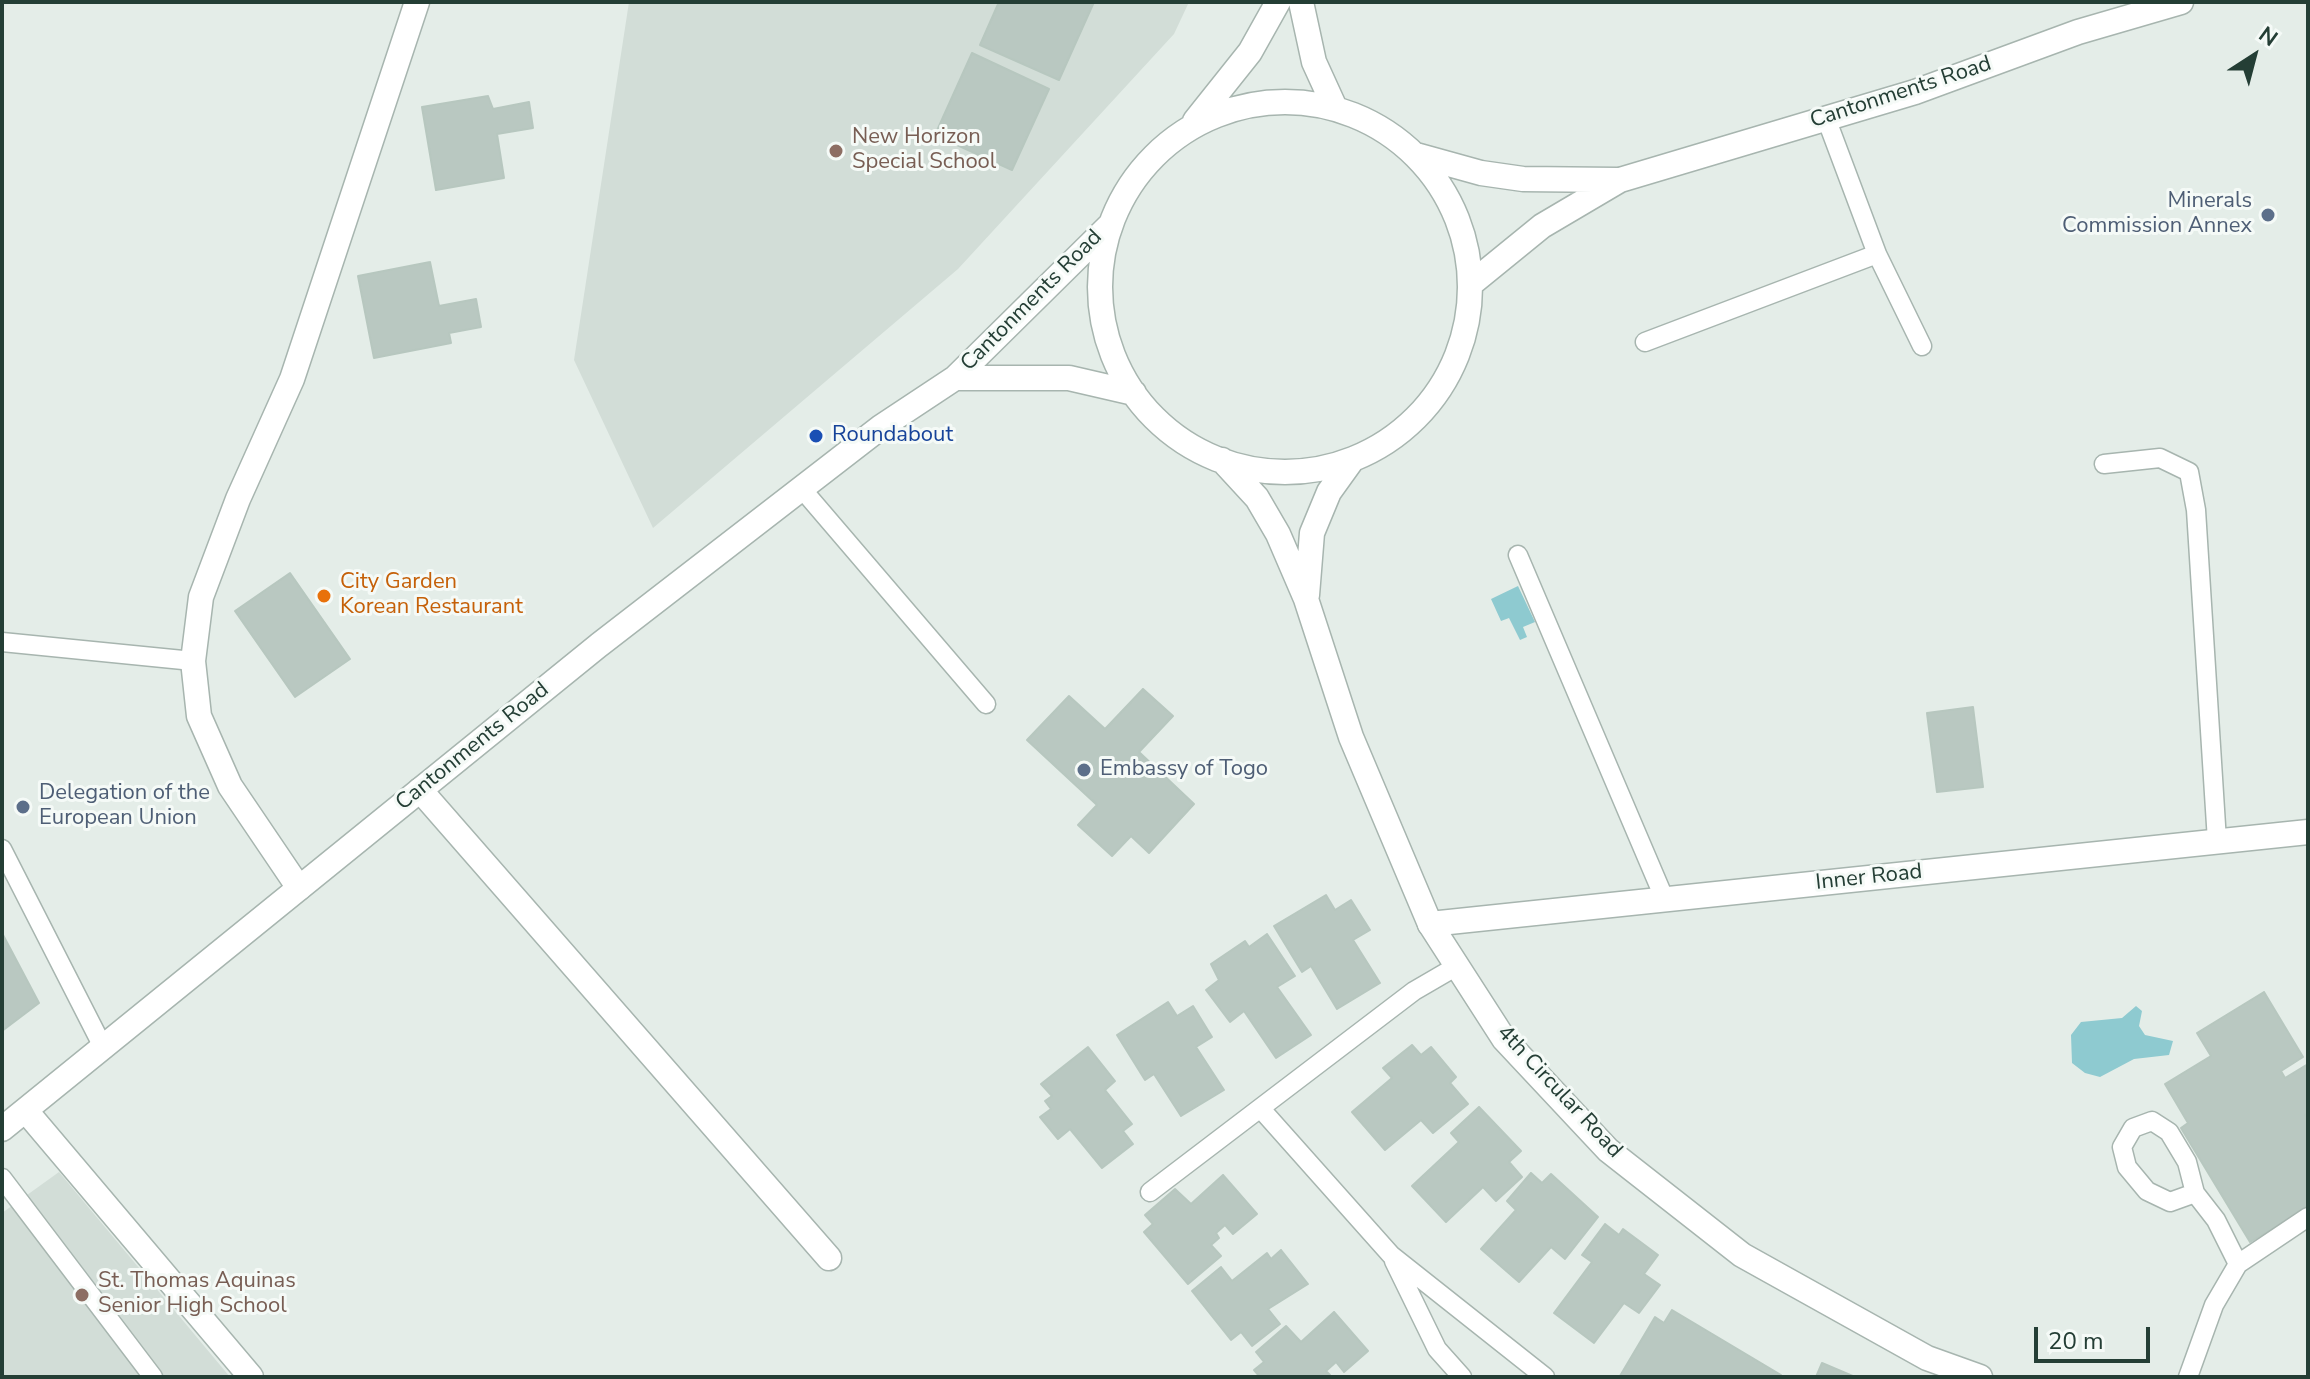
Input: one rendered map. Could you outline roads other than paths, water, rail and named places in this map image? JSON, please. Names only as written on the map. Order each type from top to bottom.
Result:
[{"type":"street","points":[[299,888],[230,786],[199,716],[193,661],[201,597],[238,499],[292,379],[417,2]]},
{"type":"street","points":[[1190,127],[1250,52],[1278,2]]},
{"type":"street","points":[[1301,2],[1314,62],[1335,108]]},
{"type":"street","name":"Cantonments Road","points":[[1620,180],[1915,92],[2078,32],[2181,2]]},
{"type":"street","points":[[1295,101],[1335,108],[1377,125],[1416,155],[1455,218],[1472,283],[1469,322],[1462,346],[1440,391],[1415,420],[1395,436],[1352,460],[1320,469],[1287,472],[1254,469],[1222,460],[1188,444],[1158,421],[1134,393],[1115,361],[1104,325],[1100,288],[1110,225],[1133,179],[1159,150],[1190,127],[1223,111],[1259,103],[1295,101]]},
{"type":"street","points":[[1416,155],[1481,173],[1523,179],[1620,180]]},
{"type":"street","points":[[1472,283],[1542,226],[1620,180]]},
{"type":"street","name":"Cantonments Road","points":[[2,1129],[599,645],[881,427],[955,378],[1110,225]]},
{"type":"street","name":"Cantonments Road","points":[[955,378],[1069,378],[1134,393]]},
{"type":"street","name":"4th Circular Road","points":[[1222,460],[1257,498],[1278,534],[1306,599],[1351,737],[1430,924],[1504,1039],[1608,1150],[1742,1255],[1927,1358],[1980,1377]]},
{"type":"street","points":[[1306,599],[1312,533],[1329,492],[1352,460]]},
{"type":"street","points":[[420,790],[829,1258]]},
{"type":"street","name":"Inner Road","points":[[1430,924],[2308,832]]},
{"type":"street","points":[[26,1111],[251,1377]]},
{"type":"lane","points":[[1826,118],[1877,254],[1922,346]]},
{"type":"lane","points":[[1645,342],[1877,254]]},
{"type":"lane","points":[[2104,464],[2160,458],[2189,472],[2196,510],[2217,841]]},
{"type":"lane","points":[[802,489],[986,704]]},
{"type":"lane","points":[[1518,555],[1665,900]]},
{"type":"lane","points":[[2,642],[193,661]]},
{"type":"lane","points":[[2,849],[103,1047]]},
{"type":"lane","points":[[1150,1192],[1414,991],[1457,966]]},
{"type":"lane","points":[[1261,1109],[1391,1255],[1545,1377]]},
{"type":"lane","points":[[2195,1193],[2170,1202],[2147,1191],[2127,1167],[2122,1147],[2133,1128],[2152,1121],[2169,1132],[2187,1162],[2195,1193],[2216,1220],[2238,1264]]},
{"type":"lane","points":[[2,1178],[153,1377]]},
{"type":"lane","points":[[2188,1377],[2214,1305],[2238,1264],[2308,1217]]},
{"type":"lane","points":[[1391,1255],[1437,1349],[1462,1377]]},
{"type":"water","points":[[1518,586],[1535,622],[1523,627],[1527,637],[1520,640],[1509,618],[1501,621],[1491,599]]},
{"type":"water","points":[[2136,1006],[2142,1011],[2139,1026],[2145,1035],[2173,1041],[2169,1055],[2134,1059],[2100,1077],[2085,1073],[2072,1063],[2071,1035],[2081,1022],[2122,1018]]},
{"type":"place","name":"New Horizon Special School","points":[[836,151]]},
{"type":"place","name":"Minerals Commission Annex","points":[[2268,215]]},
{"type":"place","name":"Roundabout","points":[[816,436]]},
{"type":"place","name":"City Garden Korean Restaurant","points":[[324,596]]},
{"type":"place","name":"Embassy of Togo","points":[[1084,770]]},
{"type":"place","name":"Delegation of the European Union","points":[[23,807]]},
{"type":"place","name":"St. Thomas Aquinas Senior High School","points":[[82,1295]]}]
